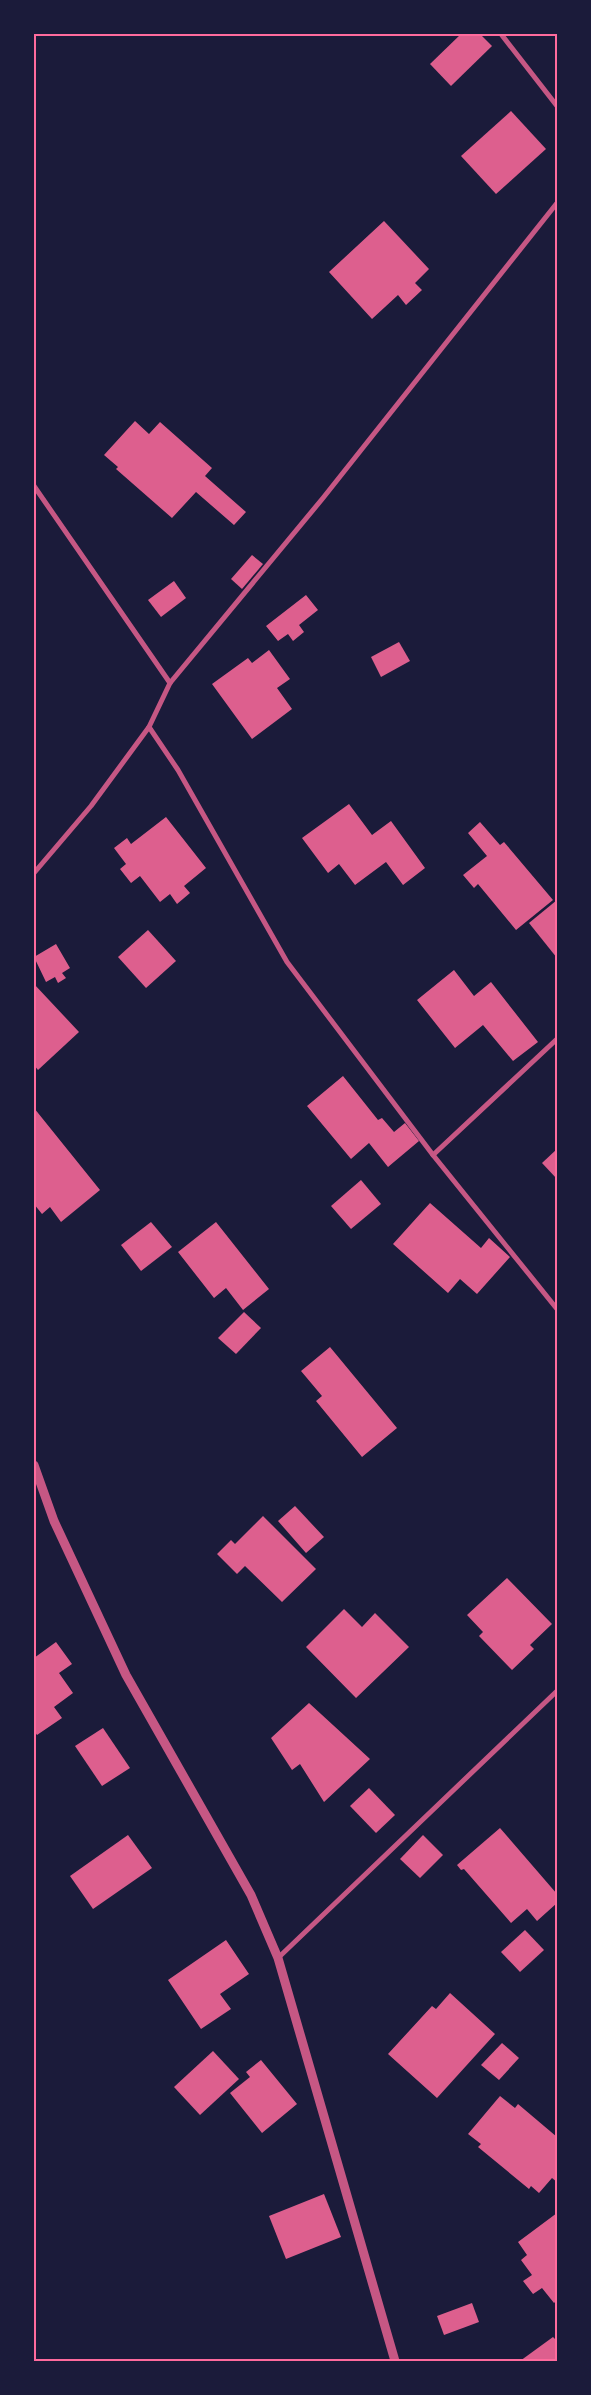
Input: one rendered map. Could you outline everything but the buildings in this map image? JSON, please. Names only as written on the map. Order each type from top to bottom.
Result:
[{"type":"street","points":[[501,34],[557,106]]},
{"type":"street","points":[[34,873],[91,806],[149,727],[170,683],[323,498],[557,203]]},
{"type":"street","points":[[34,486],[170,683]]},
{"type":"street","points":[[149,727],[178,770],[287,962],[433,1155],[557,1309]]},
{"type":"street","points":[[433,1155],[557,1039]]},
{"type":"street","points":[[34,1464],[54,1521],[126,1675],[251,1895],[278,1958],[395,2361]]},
{"type":"street","points":[[278,1958],[557,1691]]}]
